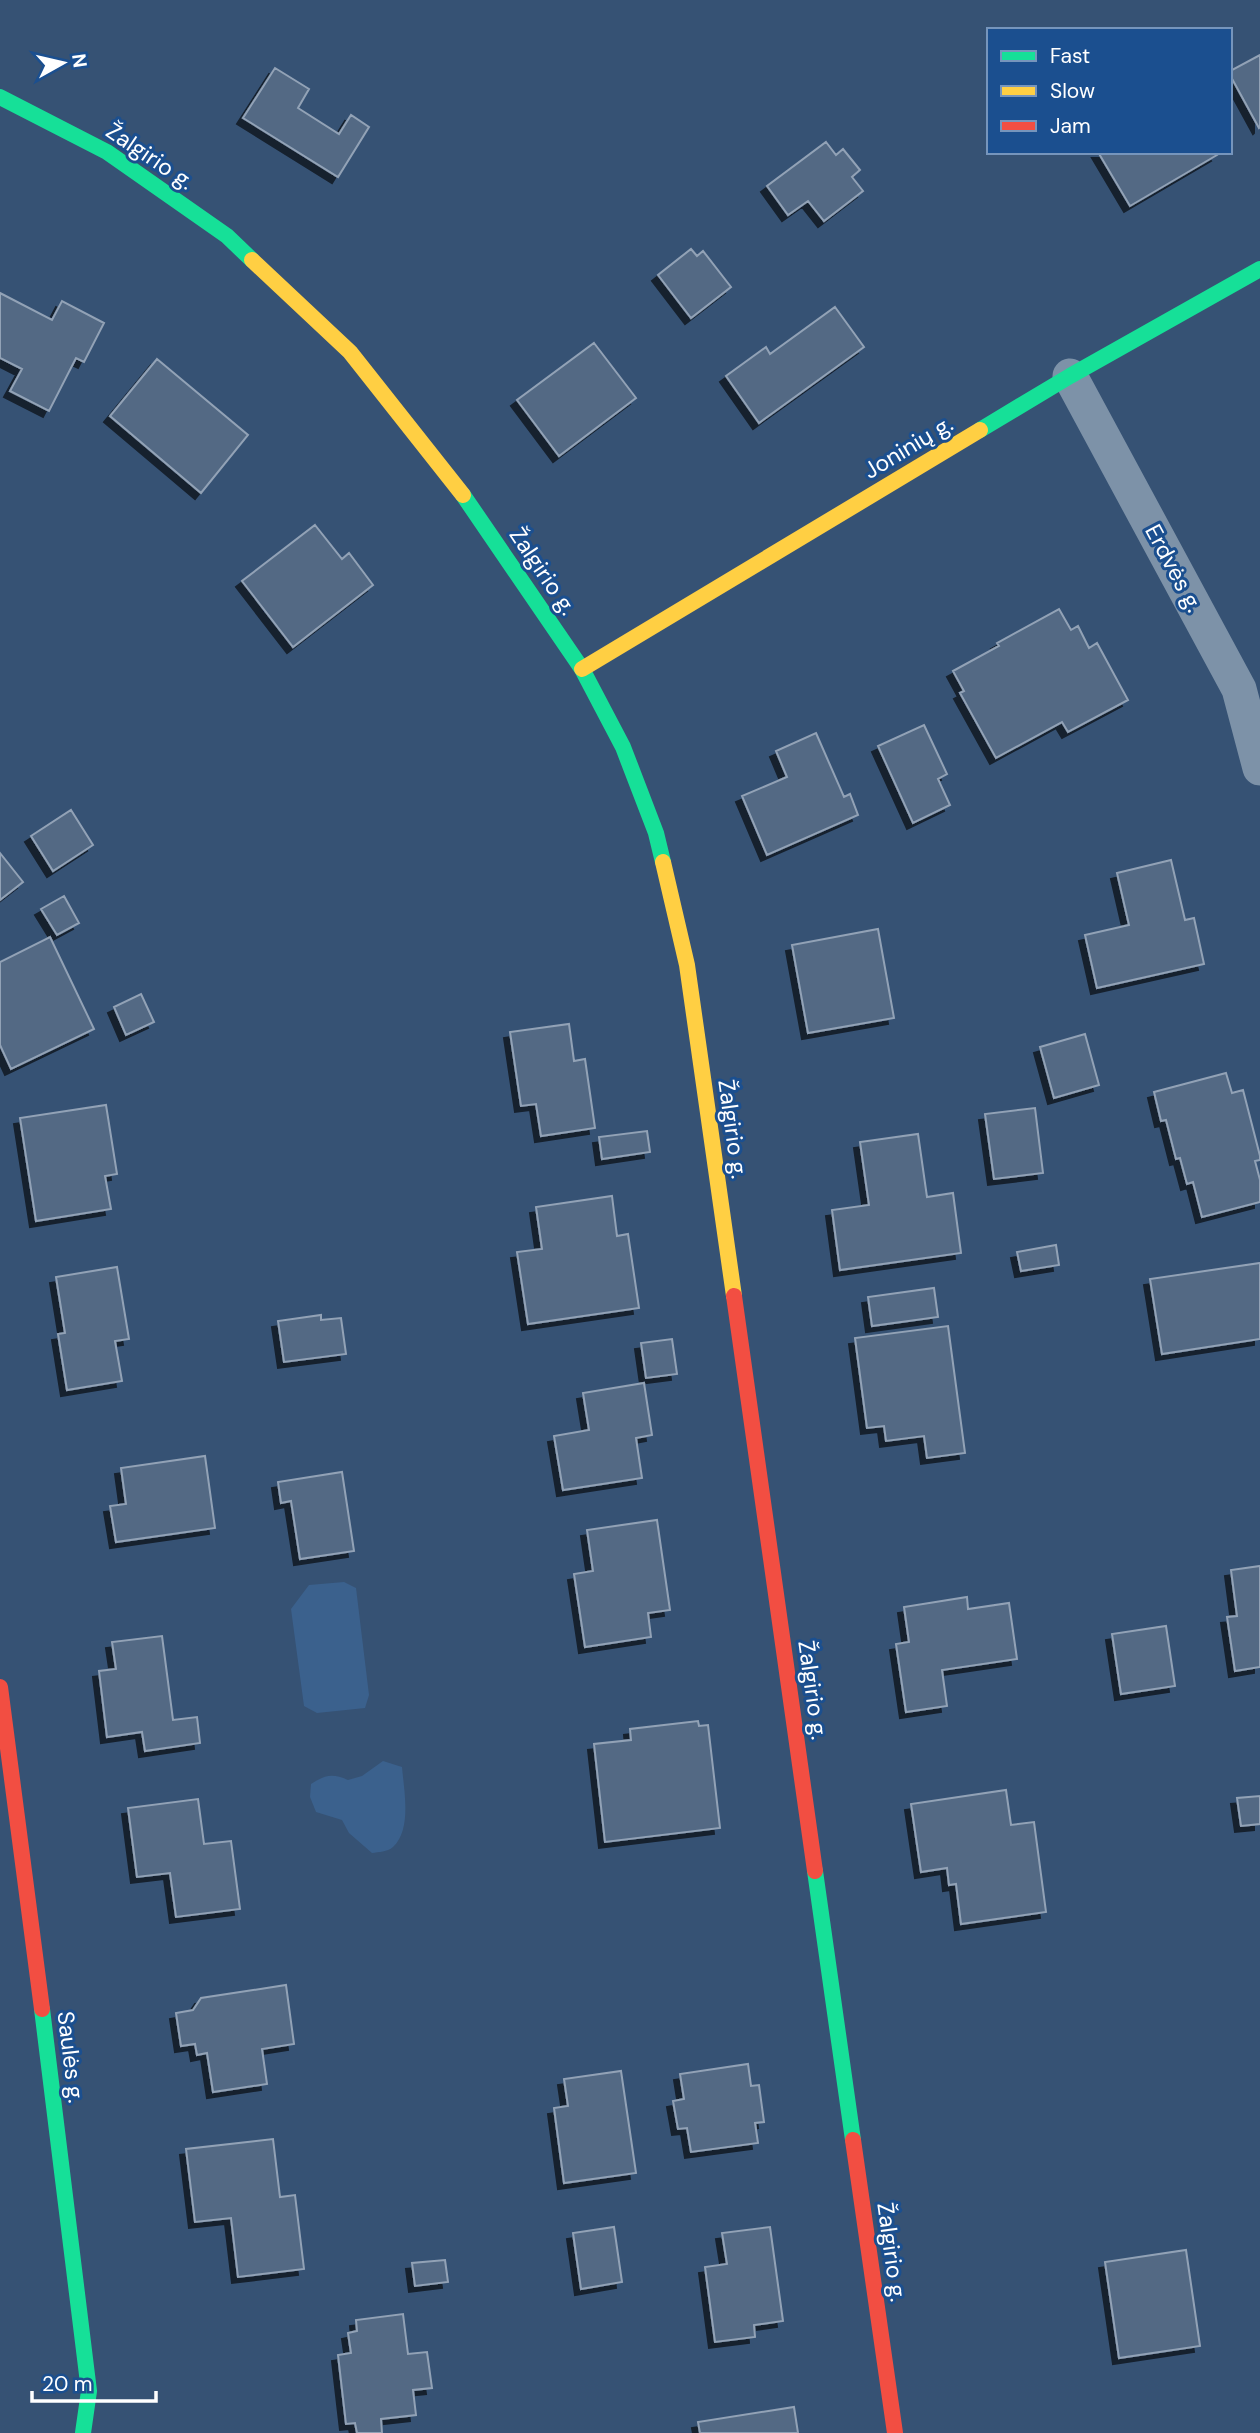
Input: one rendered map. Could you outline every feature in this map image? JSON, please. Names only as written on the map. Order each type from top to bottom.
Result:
[{"type":"street","name":"Žalgirio g.","points":[[0,97],[107,152],[227,236],[350,352],[467,500],[582,668],[622,747],[656,833],[687,965],[895,2433]]},
{"type":"street","name":"Joninių g.","points":[[582,668],[1070,376],[1260,270]]},
{"type":"street","name":"Erdvės g.","points":[[1070,376],[1239,689],[1260,768]]},
{"type":"street","name":"Saulės g.","points":[[0,1687],[69,2214],[89,2391],[83,2433]]},
{"type":"water","points":[[344,1582],[356,1588],[369,1695],[365,1708],[317,1713],[304,1706],[291,1609],[309,1585]]},
{"type":"water","points":[[383,1761],[402,1767],[405,1820],[399,1839],[393,1847],[372,1853],[349,1833],[342,1820],[316,1812],[310,1797],[311,1784],[329,1776],[348,1780],[362,1776]]},
{"type":"building","points":[[1260,55],[1259,128],[1232,79],[1232,70]]},
{"type":"building","points":[[275,68],[309,89],[298,108],[339,134],[351,115],[369,127],[338,177],[243,118]]},
{"type":"building","points":[[826,142],[836,155],[843,149],[860,170],[852,177],[863,191],[824,221],[808,201],[788,215],[767,186]]},
{"type":"building","points":[[1099,154],[1217,155],[1130,206]]},
{"type":"building","points":[[691,249],[697,256],[703,251],[731,287],[691,318],[658,275]]},
{"type":"building","points":[[0,293],[52,320],[62,301],[104,323],[84,362],[76,358],[49,411],[10,391],[22,369],[0,358]]},
{"type":"building","points":[[835,307],[864,347],[759,423],[726,376],[766,347],[770,354]]},
{"type":"building","points":[[594,343],[636,398],[559,456],[517,400]]},
{"type":"building","points":[[157,359],[248,435],[201,493],[110,416]]},
{"type":"building","points":[[315,525],[342,559],[349,553],[373,585],[293,647],[242,581]]},
{"type":"building","points":[[1059,609],[1071,630],[1078,626],[1089,648],[1097,643],[1128,700],[1068,732],[1062,722],[996,758],[960,693],[964,691],[953,671]]},
{"type":"building","points":[[924,725],[947,774],[938,779],[950,805],[913,823],[878,746]]},
{"type":"building","points":[[816,733],[844,797],[850,794],[858,815],[767,855],[742,796],[787,777],[776,751]]},
{"type":"building","points":[[71,810],[93,845],[53,871],[31,836]]},
{"type":"building","points":[[0,853],[23,882],[0,900]]},
{"type":"building","points":[[1171,860],[1185,920],[1194,918],[1204,964],[1097,988],[1085,935],[1129,925],[1117,873]]},
{"type":"building","points":[[64,896],[79,923],[57,935],[41,909]]},
{"type":"building","points":[[878,929],[894,1018],[808,1033],[792,945]]},
{"type":"building","points":[[50,937],[94,1029],[11,1069],[0,1045],[0,962]]},
{"type":"building","points":[[141,994],[154,1022],[126,1035],[114,1007]]},
{"type":"building","points":[[569,1024],[574,1061],[585,1059],[595,1128],[541,1136],[536,1104],[521,1106],[510,1032]]},
{"type":"building","points":[[1085,1034],[1099,1085],[1054,1098],[1040,1047]]},
{"type":"building","points":[[1226,1073],[1232,1093],[1243,1090],[1260,1156],[1260,1160],[1255,1161],[1260,1180],[1260,1202],[1202,1217],[1193,1182],[1187,1184],[1180,1158],[1176,1159],[1166,1120],[1161,1121],[1154,1092]]},
{"type":"building","points":[[106,1105],[117,1174],[105,1176],[111,1209],[36,1221],[20,1118]]},
{"type":"building","points":[[1035,1108],[1043,1173],[994,1179],[985,1114]]},
{"type":"building","points":[[647,1131],[650,1152],[602,1159],[599,1137]]},
{"type":"building","points":[[918,1134],[927,1197],[953,1193],[961,1253],[840,1270],[832,1210],[869,1205],[860,1142]]},
{"type":"building","points":[[612,1196],[617,1236],[628,1234],[639,1308],[528,1324],[517,1252],[542,1249],[536,1207]]},
{"type":"building","points":[[1056,1245],[1059,1265],[1021,1271],[1017,1252]]},
{"type":"building","points":[[1260,1263],[1260,1339],[1162,1354],[1150,1279]]},
{"type":"building","points":[[117,1267],[129,1339],[115,1341],[122,1381],[67,1390],[58,1334],[65,1333],[56,1277]]},
{"type":"building","points":[[934,1288],[938,1317],[872,1326],[868,1297]]},
{"type":"building","points":[[321,1315],[321,1320],[341,1318],[346,1354],[284,1362],[278,1321]]},
{"type":"building","points":[[948,1326],[965,1453],[927,1458],[924,1436],[886,1441],[884,1426],[867,1428],[855,1338]]},
{"type":"building","points":[[672,1339],[677,1374],[646,1378],[641,1343]]},
{"type":"building","points":[[644,1383],[652,1435],[636,1438],[642,1478],[563,1490],[554,1436],[589,1430],[583,1393]]},
{"type":"building","points":[[205,1456],[215,1528],[116,1542],[110,1506],[126,1504],[121,1468]]},
{"type":"building","points":[[342,1472],[354,1551],[300,1559],[291,1501],[281,1503],[278,1482]]},
{"type":"building","points":[[657,1520],[670,1610],[648,1613],[651,1637],[585,1647],[574,1574],[593,1571],[587,1530]]},
{"type":"building","points":[[1260,1566],[1260,1667],[1235,1671],[1227,1617],[1237,1616],[1231,1570]]},
{"type":"building","points":[[967,1597],[968,1609],[1009,1603],[1017,1659],[942,1670],[947,1706],[906,1712],[896,1644],[909,1642],[904,1607]]},
{"type":"building","points":[[1166,1626],[1175,1686],[1121,1694],[1112,1634]]},
{"type":"building","points":[[162,1636],[173,1720],[197,1717],[200,1743],[145,1751],[142,1732],[107,1737],[99,1671],[116,1669],[112,1642]]},
{"type":"building","points":[[698,1721],[699,1726],[708,1725],[720,1828],[605,1842],[594,1744],[631,1740],[630,1729]]},
{"type":"building","points":[[1006,1790],[1011,1825],[1034,1822],[1046,1912],[961,1924],[956,1884],[949,1885],[947,1868],[921,1872],[911,1804]]},
{"type":"building","points":[[1260,1796],[1260,1824],[1241,1826],[1237,1798]]},
{"type":"building","points":[[198,1799],[204,1844],[231,1841],[240,1909],[176,1917],[170,1873],[137,1877],[128,1808]]},
{"type":"building","points":[[286,1985],[294,2044],[262,2049],[267,2084],[213,2092],[207,2053],[197,2055],[195,2044],[181,2046],[176,2013],[193,2010],[201,1998]]},
{"type":"building","points":[[748,2064],[751,2086],[759,2085],[764,2122],[755,2123],[758,2143],[691,2152],[687,2128],[678,2129],[673,2101],[684,2099],[680,2074]]},
{"type":"building","points":[[621,2071],[636,2173],[564,2183],[554,2108],[568,2106],[564,2079]]},
{"type":"building","points":[[273,2139],[280,2197],[295,2195],[304,2269],[238,2277],[231,2218],[195,2222],[186,2149]]},
{"type":"building","points":[[614,2227],[622,2282],[581,2289],[573,2233]]},
{"type":"building","points":[[770,2227],[783,2321],[754,2325],[755,2337],[715,2342],[705,2267],[727,2264],[722,2233]]},
{"type":"building","points":[[1186,2250],[1200,2346],[1119,2358],[1105,2262]]},
{"type":"building","points":[[445,2260],[448,2282],[415,2286],[412,2263]]},
{"type":"building","points":[[403,2314],[408,2354],[427,2352],[432,2388],[413,2390],[416,2415],[381,2419],[382,2433],[357,2433],[355,2423],[346,2424],[338,2355],[351,2353],[348,2333],[357,2331],[356,2320]]},
{"type":"building","points":[[794,2407],[798,2433],[700,2433],[698,2422]]},
{"type":"traffic: fast","points":[[0,97],[107,152],[227,236],[252,260]]},
{"type":"traffic: fast","points":[[980,430],[1260,269]]},
{"type":"traffic: fast","points":[[463,495],[582,669],[623,747],[656,833],[663,862]]},
{"type":"traffic: fast","points":[[815,1871],[853,2140]]},
{"type":"traffic: fast","points":[[42,2009],[89,2391],[83,2433]]},
{"type":"traffic: slow","points":[[252,260],[350,352],[463,495]]},
{"type":"traffic: slow","points":[[582,669],[980,430]]},
{"type":"traffic: slow","points":[[663,862],[687,965],[734,1296]]},
{"type":"traffic: jam","points":[[734,1296],[815,1871]]},
{"type":"traffic: jam","points":[[0,1687],[42,2009]]},
{"type":"traffic: jam","points":[[853,2140],[895,2433]]}]
